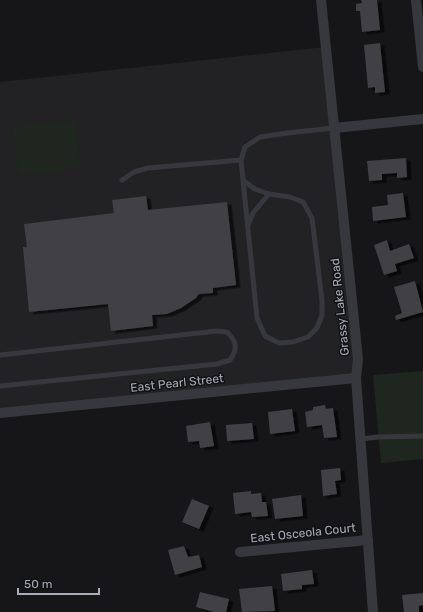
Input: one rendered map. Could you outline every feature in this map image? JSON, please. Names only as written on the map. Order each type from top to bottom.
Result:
[{"type":"street","name":"Grassy Lake Road","points":[[321,0],[358,359],[356,378],[373,612]]},
{"type":"street","points":[[416,0],[423,67]]},
{"type":"street","points":[[334,128],[423,120]]},
{"type":"street","name":"East Pearl Street","points":[[0,413],[356,378]]},
{"type":"street","name":"East Osceola Court","points":[[240,552],[368,540]]},
{"type":"lane","points":[[244,180],[256,189],[269,194],[290,197],[303,202],[312,218],[322,300],[322,315],[317,328],[308,337],[293,342],[279,343],[265,336],[257,318],[241,160],[245,147],[260,137],[334,128]]},
{"type":"lane","points":[[122,180],[134,172],[148,168],[241,160]]},
{"type":"lane","points":[[248,224],[253,213],[269,194]]},
{"type":"lane","points":[[0,355],[217,331],[227,332],[234,340],[236,351],[230,360],[217,364],[0,386]]},
{"type":"lane","points":[[361,439],[423,436]]},
{"type":"shaded area","points":[[325,47],[356,378],[0,413],[0,82]]},
{"type":"shaded area","points":[[75,120],[81,169],[18,175],[13,127]]},
{"type":"shaded area","points":[[423,371],[423,459],[381,463],[373,375]]},
{"type":"building","points":[[361,0],[377,0],[380,30],[362,32],[360,11],[356,11],[356,4],[362,3]]},
{"type":"building","points":[[380,43],[385,92],[375,93],[375,87],[368,88],[364,45]]},
{"type":"building","points":[[406,158],[407,177],[397,178],[397,173],[382,174],[382,180],[369,181],[367,161]]},
{"type":"building","points":[[403,193],[406,217],[373,221],[372,207],[388,205],[387,195]]},
{"type":"building","points":[[146,196],[148,210],[227,202],[236,285],[213,288],[213,293],[199,294],[196,298],[181,308],[167,314],[152,315],[153,326],[111,331],[108,304],[29,312],[23,247],[27,247],[24,224],[114,213],[112,200]]},
{"type":"building","points":[[387,240],[390,251],[409,244],[414,258],[395,264],[397,271],[384,275],[374,245]]},
{"type":"building","points":[[415,281],[423,312],[396,320],[395,316],[402,313],[394,287]]},
{"type":"building","points":[[325,405],[326,409],[333,408],[337,437],[324,438],[322,425],[307,427],[305,412],[313,410],[313,407]]},
{"type":"building","points":[[292,409],[295,431],[270,434],[268,412]]},
{"type":"building","points":[[210,422],[214,446],[200,448],[199,441],[188,442],[186,426]]},
{"type":"building","points":[[252,423],[254,439],[227,441],[226,425]]},
{"type":"building","points":[[340,468],[341,480],[335,481],[337,494],[323,496],[321,470]]},
{"type":"building","points":[[251,491],[251,494],[261,493],[262,502],[266,502],[268,516],[252,517],[251,512],[235,514],[233,493]]},
{"type":"building","points":[[301,495],[303,516],[275,519],[272,499]]},
{"type":"building","points":[[192,499],[209,506],[199,529],[182,522]]},
{"type":"building","points":[[184,546],[188,557],[199,555],[202,567],[175,575],[168,550]]},
{"type":"building","points":[[312,570],[314,584],[302,585],[302,589],[283,591],[281,574]]},
{"type":"building","points":[[272,586],[275,611],[242,612],[239,589]]},
{"type":"building","points":[[200,592],[229,599],[226,612],[214,612],[196,607]]},
{"type":"building","points":[[423,593],[423,605],[419,606],[419,612],[404,612],[402,595]]}]
